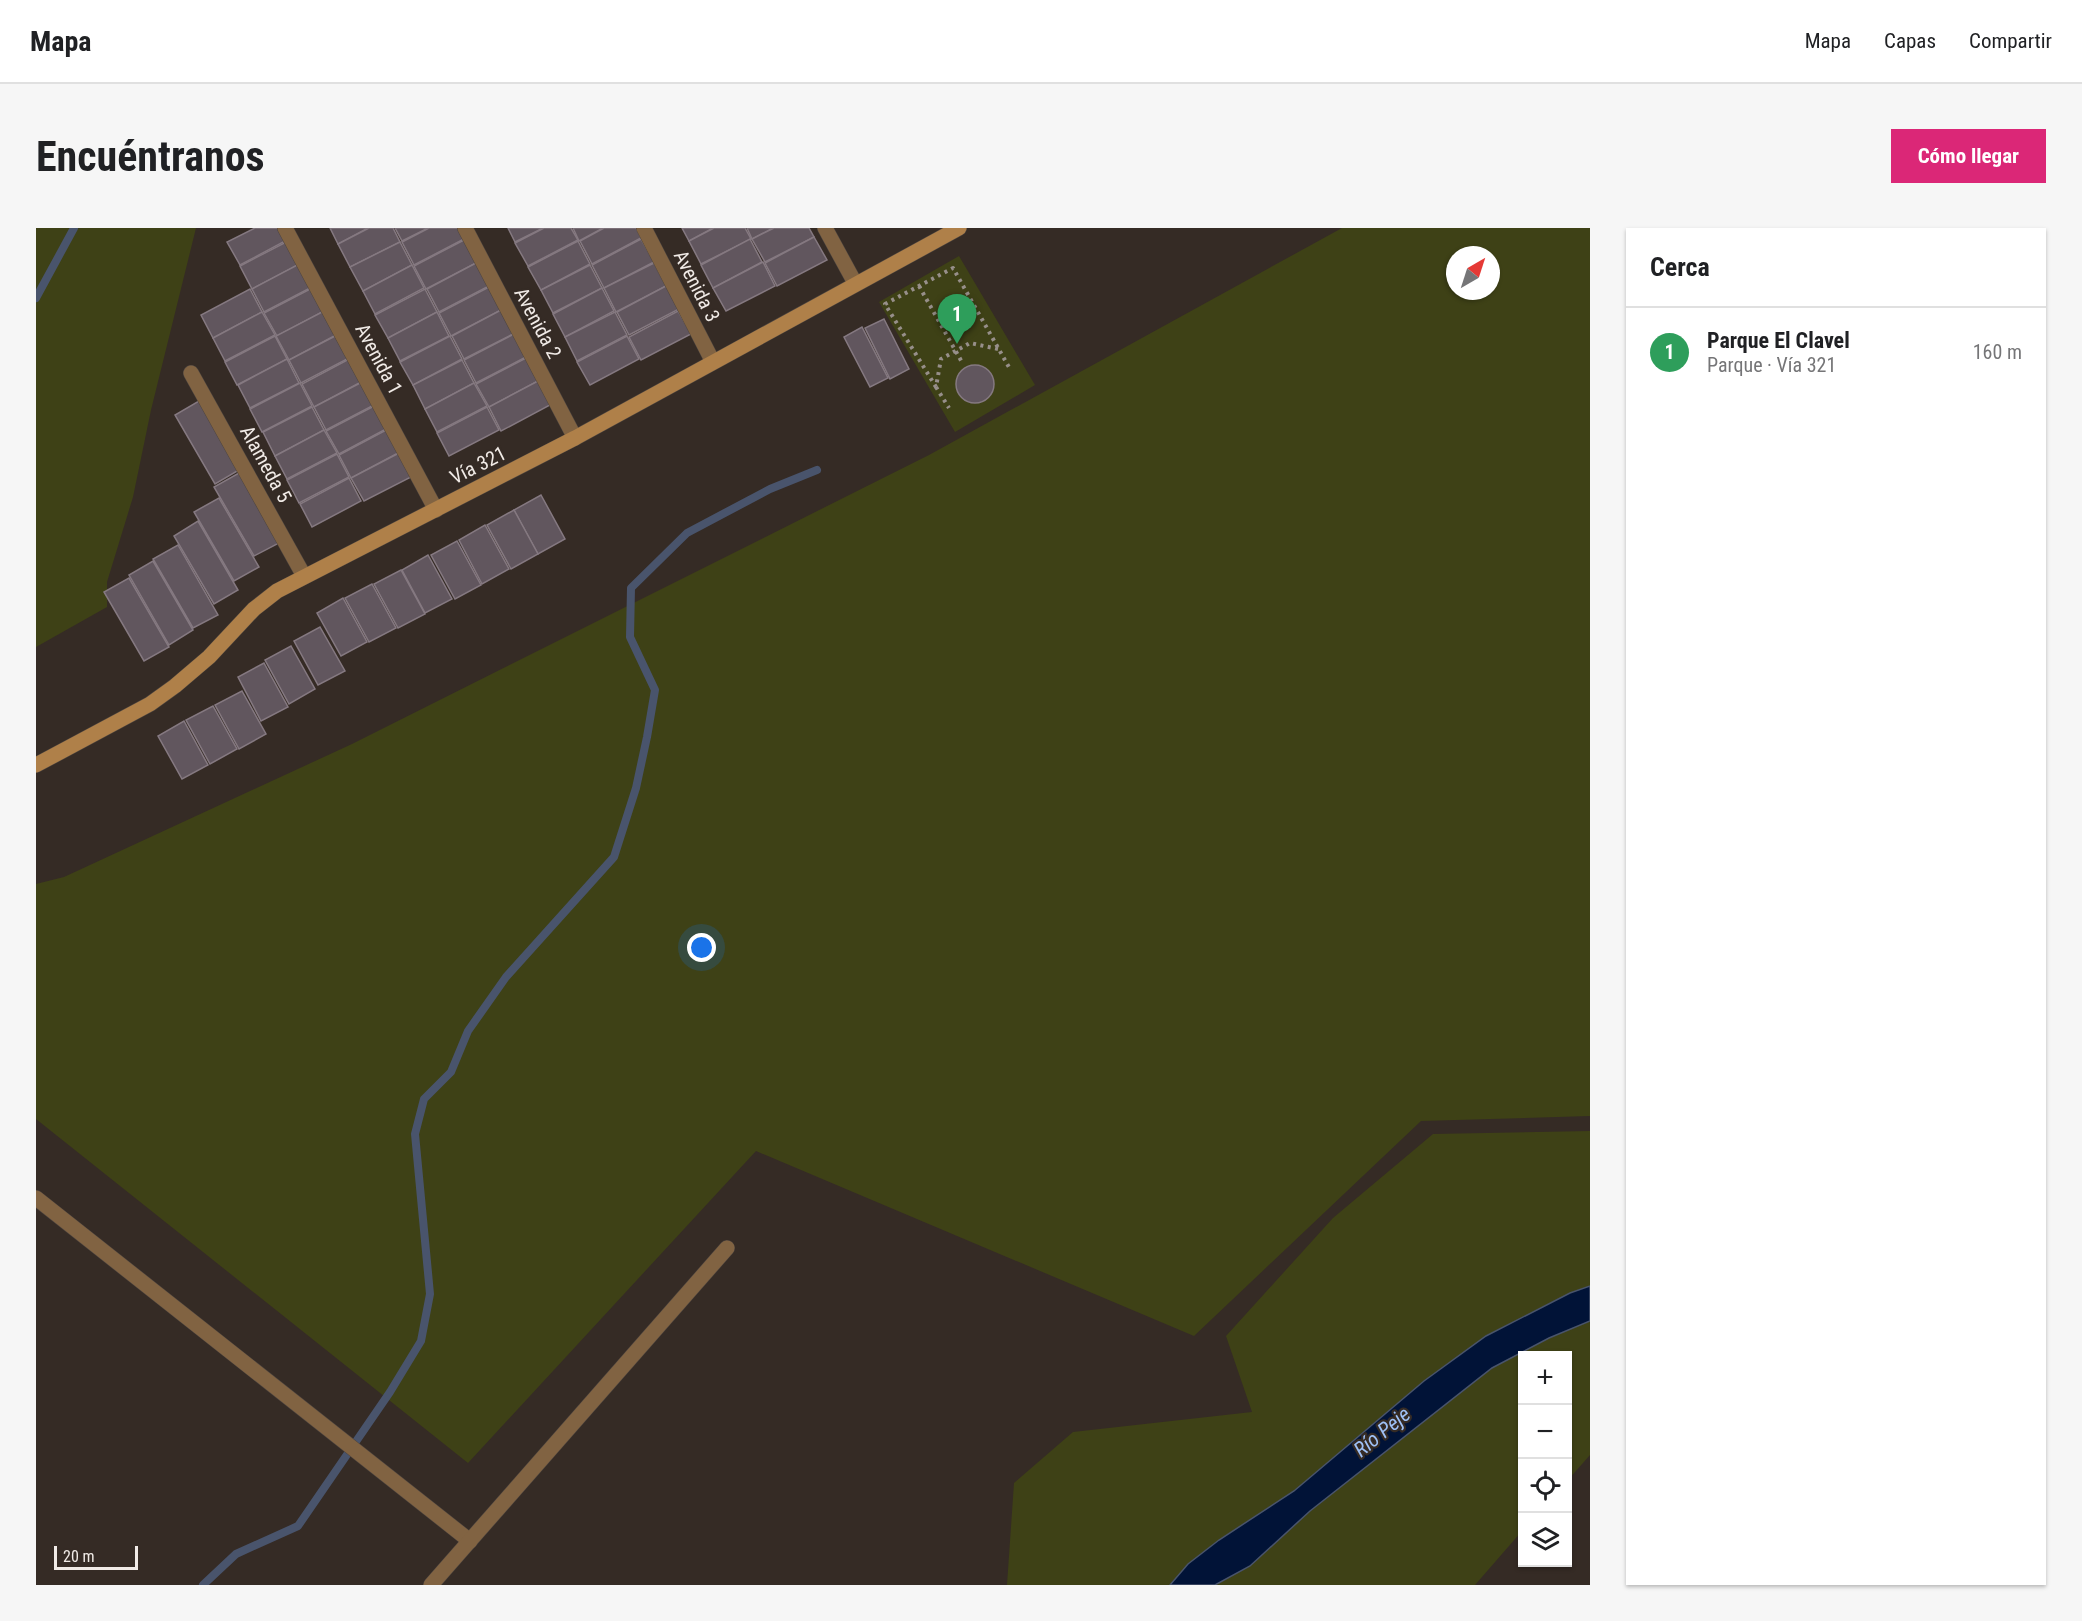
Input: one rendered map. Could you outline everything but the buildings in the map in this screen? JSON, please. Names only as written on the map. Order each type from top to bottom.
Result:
[{"type":"street","name":"Avenida 1","points":[[285,228],[436,510]]},
{"type":"street","name":"Avenida 2","points":[[465,228],[575,438]]},
{"type":"street","name":"Avenida 3","points":[[644,228],[713,362]]},
{"type":"street","points":[[825,228],[855,283]]},
{"type":"street","name":"Vía 321","points":[[36,765],[150,704],[175,686],[209,657],[254,609],[277,591],[575,438],[959,228]]},
{"type":"street","name":"Alameda 5","points":[[191,373],[304,576]]},
{"type":"street","points":[[36,1198],[470,1541]]},
{"type":"street","points":[[432,1585],[727,1248]]},
{"type":"path","points":[[949,408],[885,304],[953,268],[1010,369]]},
{"type":"path","points":[[919,286],[963,364]]},
{"type":"path","points":[[936,387],[941,359],[970,343],[998,349]]},
{"type":"green space","points":[[36,228],[196,228],[151,410],[133,497],[107,582],[107,607],[36,647]]},
{"type":"green space","points":[[1342,228],[1590,228],[1590,1116],[1421,1121],[1194,1336],[756,1151],[468,1463],[36,1119],[36,884],[64,877],[352,744],[929,455]]},
{"type":"green space","points":[[959,256],[1035,385],[955,432],[879,302]]},
{"type":"green space","points":[[1590,1131],[1590,1286],[1570,1293],[1486,1336],[1424,1381],[1294,1491],[1219,1540],[1188,1564],[1170,1585],[1007,1585],[1014,1483],[1073,1432],[1252,1412],[1226,1336],[1333,1218],[1433,1134]]},
{"type":"green space","points":[[1590,1321],[1590,1455],[1572,1475],[1572,1351],[1524,1351]]},
{"type":"green space","points":[[1518,1354],[1518,1536],[1475,1585],[1215,1585],[1250,1566],[1310,1511],[1492,1368]]},
{"type":"water","name":"Río Peje","points":[[1590,1286],[1590,1321],[1524,1351],[1518,1351],[1518,1354],[1492,1368],[1310,1511],[1250,1566],[1215,1585],[1170,1585],[1188,1564],[1219,1540],[1294,1491],[1424,1381],[1486,1336],[1570,1293]]},
{"type":"waterway","points":[[36,298],[74,228]]},
{"type":"waterway","points":[[203,1585],[236,1554],[298,1526],[390,1392],[421,1341],[430,1294],[415,1134],[424,1099],[451,1072],[468,1031],[506,977],[614,857],[636,788],[655,690],[630,637],[631,588],[687,533],[770,489],[817,470]]},
{"type":"place","name":"Parque El Clavel","points":[[957,344]]}]
